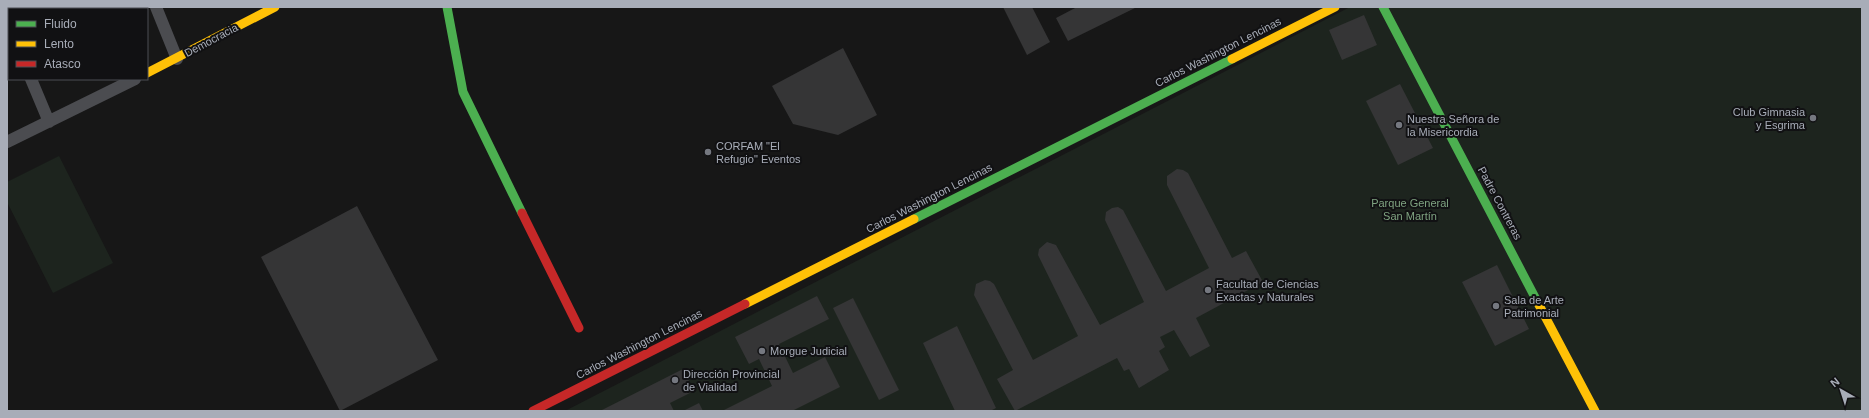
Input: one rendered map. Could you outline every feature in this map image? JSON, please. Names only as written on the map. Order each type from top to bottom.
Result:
[{"type":"street","points":[[156,7],[177,59]]},
{"type":"street","name":"Democracia","points":[[148,73],[177,59],[275,7]]},
{"type":"street","points":[[447,7],[463,92],[580,328]]},
{"type":"street","name":"Carlos Washington Lencinas","points":[[533,411],[1335,7]]},
{"type":"street","name":"Padre Contreras","points":[[1383,7],[1595,411]]},
{"type":"street","points":[[31,80],[48,122]]},
{"type":"street","points":[[7,142],[133,80]]},
{"type":"green space","name":"Parque General San Martín","points":[[1350,7],[1862,7],[1862,411],[565,411]]},
{"type":"green space","points":[[59,156],[113,263],[53,293],[7,202],[7,182]]},
{"type":"building","points":[[1003,7],[1032,7],[1050,42],[1027,55]]},
{"type":"building","points":[[1077,7],[1137,7],[1068,41],[1056,18]]},
{"type":"building","points":[[1364,15],[1377,45],[1342,60],[1329,30]]},
{"type":"building","points":[[843,48],[877,115],[838,135],[793,124],[772,86]]},
{"type":"building","name":"Nuestra Señora de la Misericordia","points":[[1400,84],[1433,148],[1398,165],[1366,101]]},
{"type":"building","name":"Facultad de Ciencias Exactas y Naturales","points":[[1177,169],[1188,173],[1232,258],[1246,251],[1263,282],[1196,318],[1210,346],[1190,357],[1174,330],[1160,337],[1165,347],[1159,351],[1169,370],[1139,388],[1129,369],[1124,371],[1117,358],[1015,411],[997,379],[1013,370],[974,295],[976,284],[985,280],[994,284],[1033,360],[1078,336],[1038,255],[1039,249],[1047,242],[1056,245],[1100,325],[1144,302],[1105,220],[1106,212],[1112,208],[1118,207],[1123,210],[1166,291],[1209,268],[1167,185],[1167,176]]},
{"type":"building","points":[[357,206],[438,360],[340,411],[261,257]]},
{"type":"building","name":"Sala de Arte Patrimonial","points":[[1497,265],[1529,329],[1495,346],[1462,282]]},
{"type":"building","name":"Morgue Judicial","points":[[817,296],[829,319],[779,344],[793,373],[825,357],[840,387],[792,411],[722,411],[772,386],[759,359],[749,364],[735,337]]},
{"type":"building","points":[[853,298],[899,390],[879,400],[833,308]]},
{"type":"building","points":[[957,326],[996,408],[990,411],[955,411],[923,343]]},
{"type":"building","name":"Dirección Provincial de Vialidad","points":[[683,369],[694,391],[670,403],[674,411],[600,411]]},
{"type":"building","name":"Dirección Provincial de Vialidad","points":[[699,403],[703,411],[683,411]]},
{"type":"traffic: fast","points":[[447,7],[463,92],[522,213]]},
{"type":"traffic: fast","points":[[1383,7],[1539,305]]},
{"type":"traffic: fast","points":[[914,219],[1232,59]]},
{"type":"traffic: slow","points":[[148,72],[275,7]]},
{"type":"traffic: slow","points":[[1232,59],[1335,7]]},
{"type":"traffic: slow","points":[[745,304],[914,219]]},
{"type":"traffic: slow","points":[[1539,305],[1595,411]]},
{"type":"traffic: jam","points":[[522,213],[579,328]]},
{"type":"traffic: jam","points":[[533,411],[745,304]]},
{"type":"place","name":"Club Gimnasia y Esgrima","points":[[1813,118]]},
{"type":"place","name":"Nuestra Señora de la Misericordia","points":[[1399,125]]},
{"type":"place","name":"CORFAM \"El Refugio\" Eventos","points":[[708,152]]},
{"type":"place","name":"Facultad de Ciencias Exactas y Naturales","points":[[1208,290]]},
{"type":"place","name":"Sala de Arte Patrimonial","points":[[1496,306]]},
{"type":"place","name":"Morgue Judicial","points":[[762,351]]},
{"type":"place","name":"Dirección Provincial de Vialidad","points":[[675,380]]}]
